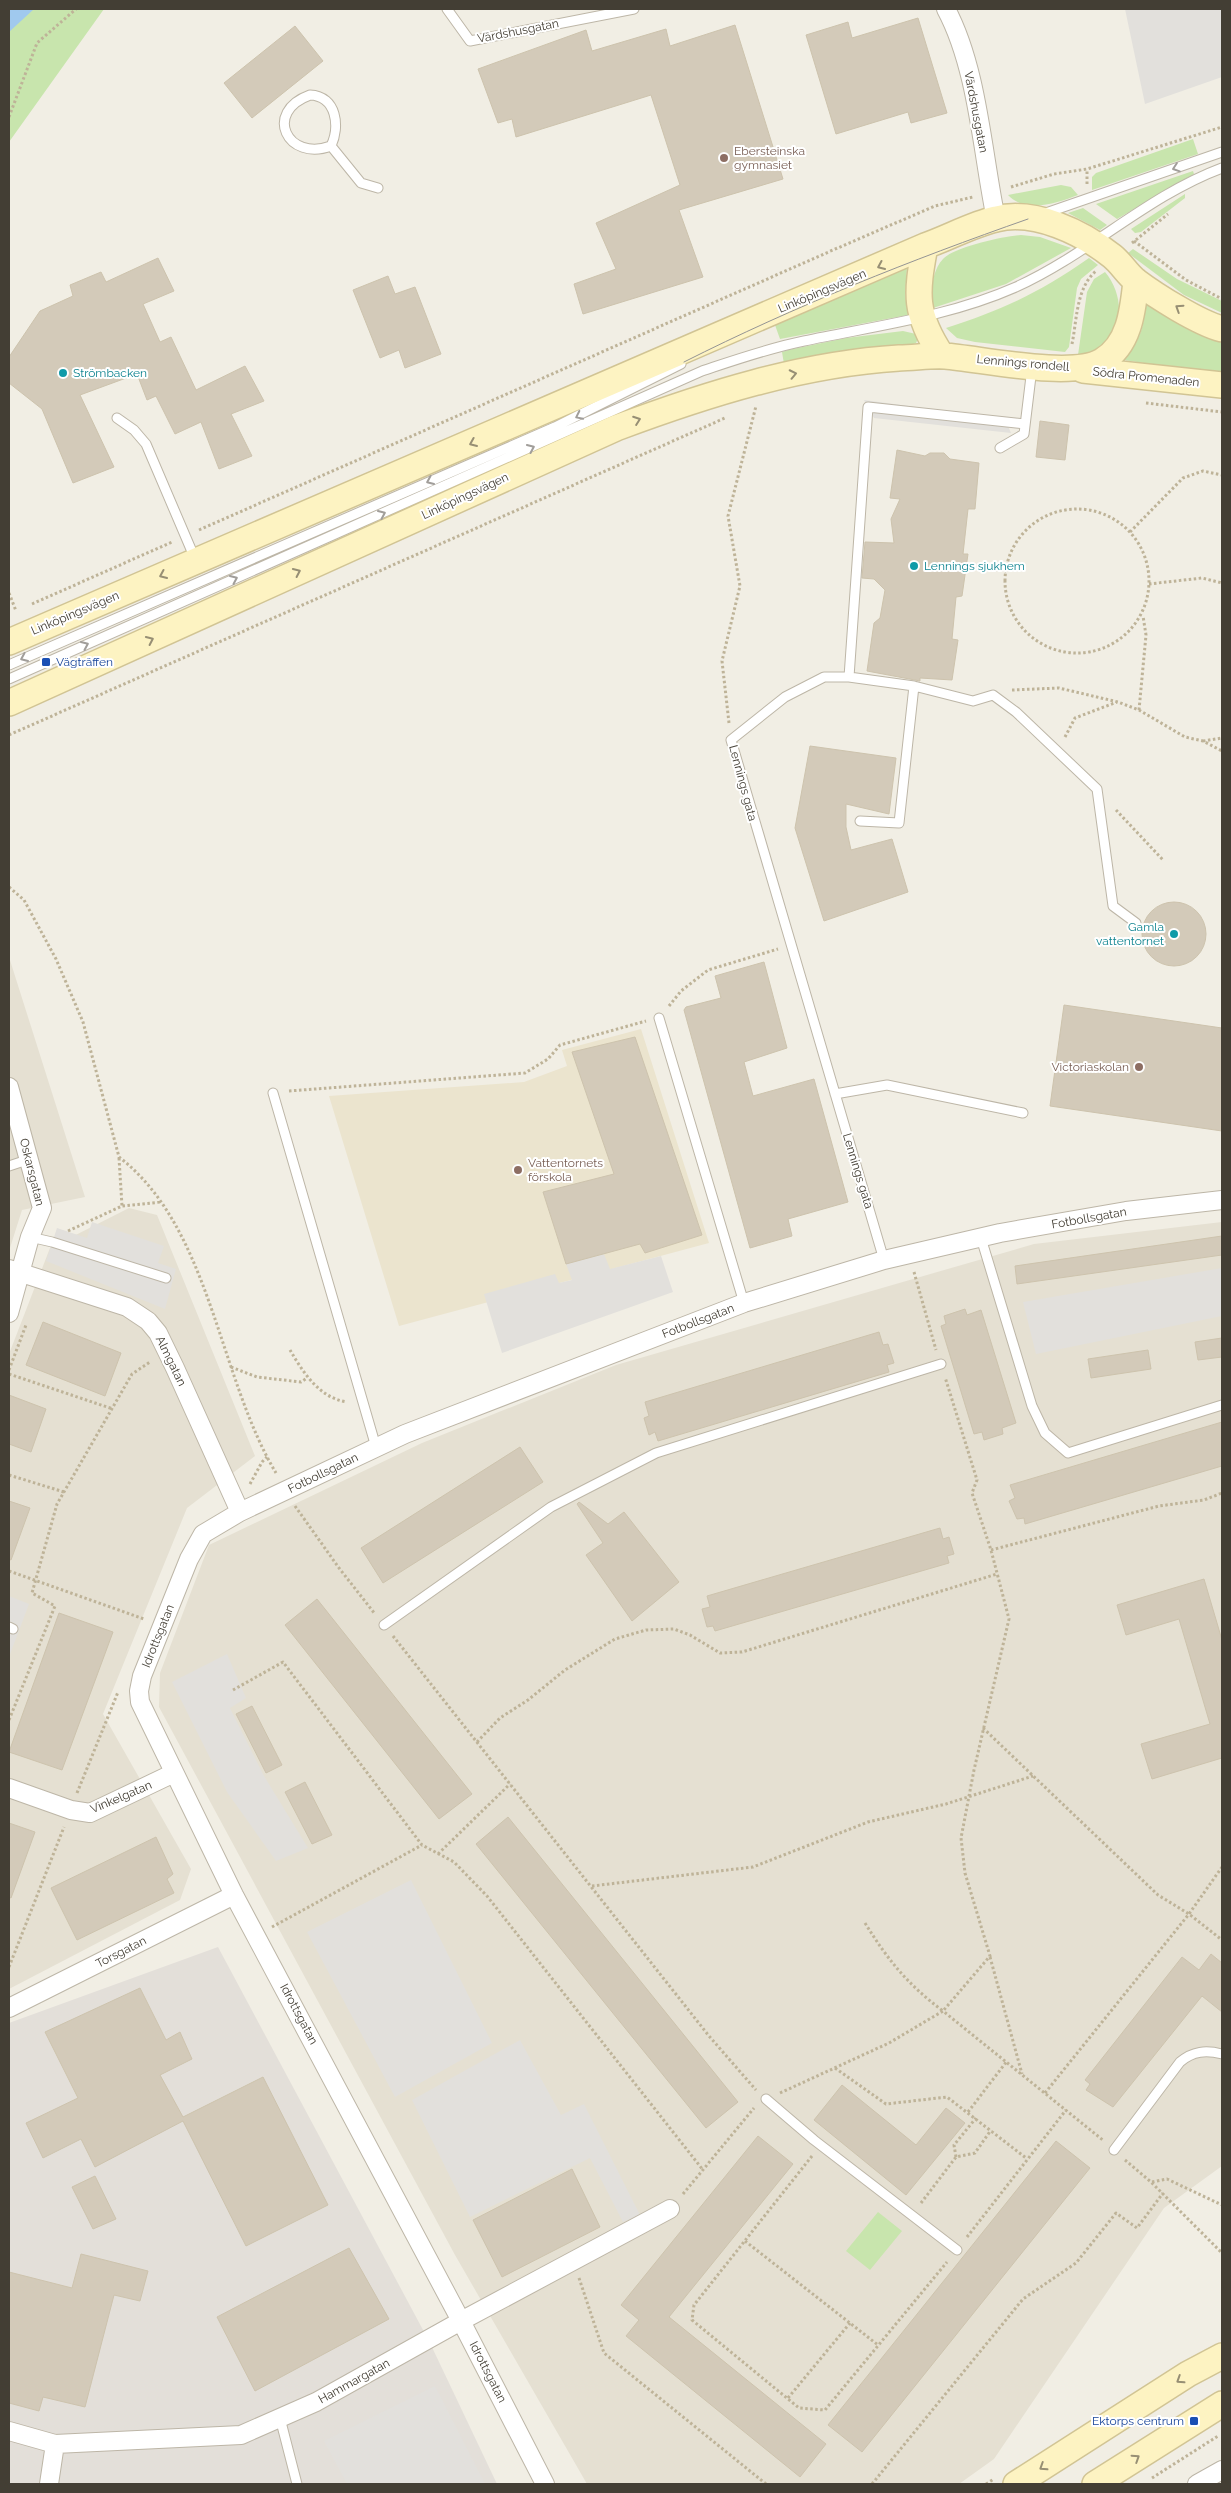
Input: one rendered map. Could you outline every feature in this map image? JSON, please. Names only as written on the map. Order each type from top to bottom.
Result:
[{"type":"street","name":"Värdshusgatan","points":[[946,9],[958,32],[967,65],[996,219]]},
{"type":"street","points":[[942,356],[930,338],[922,317],[918,277],[925,246],[996,219],[1011,217],[1066,228],[1081,234],[1113,257],[1136,281],[1182,311],[1222,329]]},
{"type":"street","name":"Linköpingsvägen","points":[[9,642],[925,246]]},
{"type":"street","name":"Lennings rondell","points":[[942,356],[1032,366],[1071,368],[1093,366],[1104,361],[1124,339],[1133,303],[1136,281]]},
{"type":"street","name":"Linköpingsvägen","points":[[9,703],[625,424],[710,395],[784,376],[868,360],[942,356]]},
{"type":"street","name":"Södra Promenaden","points":[[1071,368],[1222,385]]},
{"type":"street","name":"Oskarsgatan","points":[[9,1087],[30,1158],[42,1208],[15,1271],[9,1313]]},
{"type":"street","name":"Fotbollsgatan","points":[[203,1534],[240,1512],[414,1430],[744,1303],[884,1260],[981,1238],[1126,1211],[1222,1200]]},
{"type":"street","name":"Almgatan","points":[[15,1271],[127,1307],[148,1321],[162,1342],[240,1512]]},
{"type":"street","name":"Idrottsgatan","points":[[203,1534],[189,1559],[142,1676],[139,1691],[140,1702],[234,1895],[461,2321],[545,2484]]},
{"type":"street","name":"Vinkelgatan","points":[[9,1788],[71,1810],[90,1813],[174,1773]]},
{"type":"street","name":"Torsgatan","points":[[9,2008],[234,1895]]},
{"type":"street","name":"Hammargatan","points":[[9,2431],[56,2444],[240,2435],[316,2402],[461,2321],[670,2210]]},
{"type":"street","points":[[1016,2484],[1188,2374],[1222,2356]]},
{"type":"street","points":[[1095,2484],[1222,2404]]},
{"type":"street","points":[[48,2484],[56,2444]]},
{"type":"street","points":[[1197,2484],[1222,2470]]},
{"type":"lane","name":"Värdshusgatan","points":[[447,9],[470,41],[634,9]]},
{"type":"lane","points":[[316,95],[332,108],[337,133],[331,146],[317,151],[300,147],[286,135],[283,126],[284,118],[299,99],[316,95]]},
{"type":"lane","points":[[331,146],[361,183],[378,188]]},
{"type":"lane","points":[[1028,219],[1222,152]]},
{"type":"lane","points":[[9,679],[702,372],[802,341],[922,317],[974,304],[1015,287],[1047,272],[1115,226],[1152,204],[1222,168]]},
{"type":"lane","points":[[9,665],[555,427],[684,362],[710,340]]},
{"type":"lane","points":[[1000,448],[1024,434],[1032,366]]},
{"type":"lane","points":[[849,678],[868,406],[1025,424]]},
{"type":"lane","points":[[117,418],[134,430],[146,444],[196,561]]},
{"type":"lane","name":"Lennings gata","points":[[884,1260],[731,740],[785,697],[824,677],[914,686],[973,700],[993,695]]},
{"type":"lane","points":[[860,821],[899,823],[914,686]]},
{"type":"lane","points":[[993,695],[1016,712],[1098,789],[1113,906],[1136,923]]},
{"type":"lane","points":[[658,1018],[744,1303]]},
{"type":"lane","points":[[835,1094],[887,1085],[1023,1113]]},
{"type":"lane","points":[[273,1093],[376,1448]]},
{"type":"lane","points":[[9,1166],[30,1158]]},
{"type":"lane","points":[[30,1237],[52,1242],[166,1278]]},
{"type":"lane","points":[[981,1238],[1032,1406],[1045,1433],[1068,1453],[1222,1405]]},
{"type":"lane","points":[[384,1625],[551,1507],[656,1453],[941,1364]]},
{"type":"lane","points":[[1114,2150],[1180,2062],[1189,2054],[1198,2052],[1222,2054]]},
{"type":"lane","points":[[766,2099],[820,2145],[957,2250]]},
{"type":"lane","points":[[280,2418],[297,2484]]},
{"type":"path","points":[[9,117],[37,43],[76,9]]},
{"type":"path","points":[[1086,199],[1087,169]]},
{"type":"path","points":[[1115,226],[1186,280],[1222,299]]},
{"type":"path","points":[[1136,402],[1222,412]]},
{"type":"path","points":[[747,409],[760,403]]},
{"type":"path","points":[[731,740],[722,661],[740,586],[728,516],[756,405]]},
{"type":"path","points":[[9,734],[730,416]]},
{"type":"path","points":[[1130,532],[1182,478],[1203,471],[1222,475]]},
{"type":"path","points":[[1139,710],[1146,635],[1143,616],[1149,594],[1149,569],[1139,541],[1123,523],[1100,511],[1081,507],[1055,511],[1036,520],[1015,542],[1006,562],[1005,591],[1013,615],[1030,636],[1049,648],[1073,654],[1097,651],[1115,643],[1143,616]]},
{"type":"path","points":[[990,569],[1006,571]]},
{"type":"path","points":[[1149,584],[1202,578],[1222,583]]},
{"type":"path","points":[[9,593],[16,611]]},
{"type":"path","points":[[993,695],[998,690],[1059,688],[1118,702],[1139,710],[1184,737],[1203,741],[1222,751]]},
{"type":"path","points":[[1076,769],[1065,737],[1075,718],[1118,702]]},
{"type":"path","points":[[1203,741],[1222,738]]},
{"type":"path","points":[[1135,832],[1164,861]]},
{"type":"path","points":[[9,888],[24,900],[56,959],[83,1022],[119,1157],[122,1206]]},
{"type":"path","points":[[273,1093],[525,1073],[548,1060],[560,1045],[658,1018],[681,992],[708,970],[790,945]]},
{"type":"path","points":[[119,1157],[132,1167],[162,1202],[191,1255],[244,1406],[267,1457],[297,1509],[339,1568],[709,2036],[766,2099]]},
{"type":"path","points":[[52,1242],[61,1234],[122,1206],[162,1202]]},
{"type":"path","points":[[909,1254],[977,1480],[972,1493],[991,1550],[1009,1619],[983,1728],[961,1838],[965,1873],[1022,2074]]},
{"type":"path","points":[[29,1316],[9,1372],[113,1409]]},
{"type":"path","points":[[290,1350],[307,1378],[337,1401],[364,1405]]},
{"type":"path","points":[[148,1355],[155,1370]]},
{"type":"path","points":[[9,1720],[55,1606],[32,1593],[57,1504],[132,1374],[151,1362]]},
{"type":"path","points":[[230,1367],[257,1377],[301,1382],[307,1378]]},
{"type":"path","points":[[233,1495],[250,1485],[262,1462],[267,1457]]},
{"type":"path","points":[[9,1474],[64,1492]]},
{"type":"path","points":[[991,1550],[1159,1506],[1204,1500],[1222,1493]]},
{"type":"path","points":[[9,1571],[147,1620],[145,1626]]},
{"type":"path","points":[[477,1742],[500,1718],[528,1700],[565,1670],[615,1639],[646,1630],[674,1629],[690,1635],[720,1652],[742,1652],[997,1574]]},
{"type":"path","points":[[234,1690],[283,1662],[422,1846],[454,1862],[487,1896],[703,2170]]},
{"type":"path","points":[[9,1967],[71,1810],[82,1776],[120,1685]]},
{"type":"path","points":[[983,1728],[1158,1895],[1189,1914],[1222,1940]]},
{"type":"path","points":[[591,1886],[753,1867],[868,1822],[969,1797],[1033,1776]]},
{"type":"path","points":[[438,1854],[510,1784]]},
{"type":"path","points":[[256,1936],[422,1846]]},
{"type":"path","points":[[1045,2093],[1189,1914],[1222,1867]]},
{"type":"path","points":[[865,1923],[889,1962],[909,1983],[1114,2150],[1151,2182],[1222,2253]]},
{"type":"path","points":[[670,2210],[757,2104],[889,2043],[943,2011],[990,1956]]},
{"type":"path","points":[[968,2112],[1007,2061]]},
{"type":"path","points":[[835,2068],[886,2104],[947,2097],[1026,2158]]},
{"type":"path","points":[[820,2145],[694,2305],[692,2320],[799,2408],[825,2410],[957,2250],[1026,2158],[1066,2110]]},
{"type":"path","points":[[956,2157],[954,2145],[976,2118]]},
{"type":"path","points":[[911,2215],[956,2157],[975,2154],[991,2130]]},
{"type":"path","points":[[1151,2182],[1167,2179],[1222,2205]]},
{"type":"path","points":[[872,2484],[1023,2300],[1076,2264],[1116,2213],[1137,2228],[1162,2193]]},
{"type":"path","points":[[745,2241],[878,2345]]},
{"type":"path","points":[[574,2261],[604,2353],[766,2484]]},
{"type":"path","points":[[788,2398],[850,2323]]},
{"type":"shaded area","points":[[1125,9],[1222,9],[1222,77],[1145,104]]},
{"type":"shaded area","points":[[864,400],[1005,419],[1011,433],[874,418]]},
{"type":"shaded area","points":[[9,957],[85,1197],[22,1210],[9,1251]]},
{"type":"shaded area","name":"Vattentornets förskola","points":[[641,1029],[709,1243],[399,1326],[329,1096],[524,1082],[567,1066],[562,1050]]},
{"type":"shaded area","points":[[129,1208],[157,1215],[255,1456],[187,1508],[103,1714],[191,1869],[180,1900],[9,1989],[9,1354],[50,1248]]},
{"type":"shaded area","points":[[92,1222],[164,1246],[158,1263],[176,1269],[165,1309],[46,1261],[57,1228],[87,1238]]},
{"type":"shaded area","points":[[1222,1222],[1222,2166],[1164,2208],[994,2459],[959,2484],[587,2484],[455,2255],[159,1707],[160,1673],[209,1545],[422,1443],[616,1365],[1034,1244]]},
{"type":"shaded area","points":[[604,1254],[610,1269],[661,1256],[673,1292],[502,1353],[484,1294],[555,1274],[559,1283],[572,1280],[566,1264]]},
{"type":"shaded area","points":[[1222,1268],[1222,1316],[1036,1354],[1023,1302]]},
{"type":"shaded area","points":[[9,1596],[29,1604],[9,1657]]},
{"type":"shaded area","points":[[227,1654],[246,1698],[230,1708],[264,1776],[308,1848],[276,1861],[227,1792],[172,1682]]},
{"type":"shaded area","points":[[411,1880],[492,2043],[395,2097],[307,1932]]},
{"type":"shaded area","points":[[218,1947],[430,2343],[497,2484],[9,2484],[9,2023]]},
{"type":"shaded area","points":[[520,2040],[561,2115],[584,2104],[640,2215],[623,2222],[590,2158],[470,2217],[412,2100]]},
{"type":"shaded area","points":[[435,2386],[485,2484],[347,2484],[324,2441]]},
{"type":"green space","points":[[9,9],[104,9],[9,142]]},
{"type":"green space","points":[[1193,139],[1198,154],[1092,190],[1092,177],[1096,173]]},
{"type":"green space","points":[[1193,171],[1194,174],[1117,219],[1096,204]]},
{"type":"green space","points":[[1061,185],[1071,187],[1078,195],[1051,204],[1033,205],[1015,201],[1008,195]]},
{"type":"green space","points":[[1185,194],[1185,198],[1141,232],[1135,233],[1131,229]]},
{"type":"green space","points":[[1083,208],[1107,225],[1100,230],[1068,213]]},
{"type":"green space","points":[[1021,235],[1040,237],[1071,248],[1006,284],[933,308],[932,289],[934,276],[943,259],[957,250],[968,246],[1003,237]]},
{"type":"green space","points":[[1133,249],[1177,279],[1222,301],[1222,313],[1184,295],[1128,253]]},
{"type":"green space","points":[[1089,258],[1098,265],[1081,279],[1077,288],[1069,347],[1065,352],[975,342],[957,338],[946,328],[1020,299],[1054,281]]},
{"type":"green space","points":[[907,268],[905,294],[908,315],[780,339],[775,325]]},
{"type":"green space","points":[[1105,272],[1116,291],[1119,302],[1118,324],[1114,334],[1098,350],[1078,355],[1087,292],[1094,279]]},
{"type":"green space","points":[[1145,301],[1189,330],[1222,343],[1222,375],[1124,360],[1122,357],[1134,346],[1141,332]]},
{"type":"green space","points":[[903,331],[916,334],[918,339],[916,343],[859,349],[784,364],[782,352],[788,350],[846,338]]},
{"type":"green space","points":[[878,2212],[902,2231],[870,2270],[846,2251]]},
{"type":"water","points":[[9,9],[34,9],[9,32]]},
{"type":"building","points":[[918,18],[947,113],[911,123],[908,112],[836,134],[806,35],[848,22],[852,38]]},
{"type":"building","name":"Ebersteinska gymnasiet","points":[[735,25],[783,179],[679,210],[703,277],[583,314],[574,284],[616,269],[596,223],[680,185],[651,95],[516,137],[512,119],[498,123],[478,69],[586,30],[592,51],[666,29],[670,46]]},
{"type":"building","points":[[295,26],[323,61],[252,118],[224,83]]},
{"type":"building","name":"Strömbacken","points":[[158,258],[174,291],[143,304],[160,342],[171,337],[196,390],[245,366],[264,401],[231,414],[252,456],[219,469],[201,422],[175,434],[156,396],[147,400],[137,374],[80,395],[114,467],[73,483],[42,409],[9,383],[9,357],[40,311],[73,296],[70,285],[101,272],[106,282]]},
{"type":"building","points":[[388,276],[395,294],[415,287],[441,354],[405,368],[399,350],[380,358],[353,290]]},
{"type":"building","points":[[1040,421],[1069,425],[1065,460],[1036,457]]},
{"type":"building","name":"Lennings sjukhem","points":[[897,450],[925,456],[930,453],[944,453],[950,459],[979,463],[975,509],[968,509],[963,554],[968,554],[962,596],[956,597],[952,639],[958,640],[952,680],[920,678],[920,681],[867,671],[874,623],[880,618],[885,590],[874,579],[862,578],[865,542],[894,543],[891,519],[900,499],[890,498]]},
{"type":"building","points":[[810,746],[896,758],[889,814],[846,804],[846,827],[851,850],[892,839],[908,892],[824,921],[795,828]]},
{"type":"building","name":"Gamla vattentornet","points":[[1174,902],[1192,908],[1200,916],[1206,934],[1200,952],[1192,960],[1174,966],[1156,960],[1148,952],[1142,934],[1148,916],[1156,908]]},
{"type":"building","points":[[764,962],[787,1048],[744,1062],[753,1096],[814,1079],[848,1202],[788,1219],[792,1236],[750,1248],[684,1010],[686,1007],[721,998],[715,976]]},
{"type":"building","name":"Victoriaskolan","points":[[1064,1005],[1222,1028],[1222,1131],[1050,1106]]},
{"type":"building","name":"Vattentornets förskola","points":[[635,1037],[702,1235],[645,1253],[640,1244],[566,1264],[543,1192],[614,1174],[572,1052]]},
{"type":"building","points":[[1222,1236],[1222,1255],[1017,1284],[1015,1266]]},
{"type":"building","points":[[965,1309],[967,1315],[981,1310],[1016,1423],[1002,1428],[1003,1434],[984,1440],[982,1432],[974,1434],[941,1326],[946,1324],[944,1316]]},
{"type":"building","points":[[43,1322],[121,1353],[105,1396],[26,1365]]},
{"type":"building","points":[[879,1332],[883,1345],[888,1344],[894,1363],[887,1365],[889,1372],[658,1441],[655,1432],[649,1435],[644,1418],[649,1416],[645,1402]]},
{"type":"building","points":[[1222,1338],[1222,1357],[1198,1360],[1195,1342]]},
{"type":"building","points":[[1148,1350],[1151,1369],[1091,1378],[1088,1359]]},
{"type":"building","points":[[9,1395],[46,1409],[31,1452],[9,1444]]},
{"type":"building","points":[[1222,1422],[1222,1466],[1025,1524],[1024,1518],[1017,1519],[1009,1501],[1015,1498],[1010,1485]]},
{"type":"building","points":[[520,1447],[543,1482],[383,1583],[361,1548]]},
{"type":"building","points":[[9,1501],[30,1508],[11,1560],[9,1559]]},
{"type":"building","points":[[579,1502],[608,1524],[624,1512],[679,1582],[632,1621],[586,1555],[603,1543],[577,1504]]},
{"type":"building","points":[[940,1528],[943,1539],[949,1537],[954,1554],[947,1556],[949,1563],[715,1631],[713,1626],[707,1627],[702,1609],[710,1607],[707,1596]]},
{"type":"building","points":[[1204,1579],[1222,1640],[1222,1758],[1152,1779],[1141,1744],[1210,1724],[1179,1619],[1126,1635],[1117,1605]]},
{"type":"building","points":[[317,1599],[472,1794],[439,1819],[285,1625]]},
{"type":"building","points":[[59,1613],[113,1632],[62,1770],[9,1752]]},
{"type":"building","points":[[252,1706],[282,1765],[266,1773],[236,1714]]},
{"type":"building","points":[[305,1782],[332,1835],[312,1844],[285,1792]]},
{"type":"building","points":[[508,1817],[738,2102],[706,2128],[476,1844]]},
{"type":"building","points":[[9,1823],[35,1832],[11,1898],[9,1897]]},
{"type":"building","points":[[156,1837],[173,1874],[167,1879],[174,1893],[77,1940],[51,1888]]},
{"type":"building","points":[[1211,1954],[1222,1963],[1222,2012],[1202,1996],[1113,2107],[1086,2090],[1090,2084],[1085,2080],[1182,1957],[1199,1970]]},
{"type":"building","points":[[140,1988],[166,2040],[180,2032],[192,2059],[160,2075],[183,2117],[263,2077],[328,2205],[246,2246],[183,2121],[95,2167],[81,2139],[43,2158],[26,2123],[78,2098],[45,2032]]},
{"type":"building","points":[[842,2085],[916,2145],[946,2108],[965,2123],[906,2195],[814,2120]]},
{"type":"building","points":[[758,2136],[793,2164],[669,2317],[826,2444],[800,2477],[626,2336],[639,2320],[621,2305]]},
{"type":"building","points":[[1056,2141],[1090,2168],[862,2452],[828,2425]]},
{"type":"building","points":[[572,2169],[600,2227],[502,2277],[473,2220]]},
{"type":"building","points":[[95,2176],[116,2219],[93,2229],[72,2187]]},
{"type":"building","points":[[349,2248],[389,2319],[255,2391],[217,2317]]},
{"type":"building","points":[[81,2254],[148,2271],[140,2301],[114,2295],[85,2407],[43,2397],[39,2411],[9,2403],[9,2272],[72,2288]]},
{"type":"tram line","points":[[684,362],[726,341],[854,285],[1028,219]]},
{"type":"place","name":"Ebersteinska gymnasiet","points":[[724,158]]},
{"type":"place","name":"Strömbacken","points":[[63,373]]},
{"type":"place","name":"Lennings sjukhem","points":[[914,566]]},
{"type":"place","name":"Vägträffen","points":[[46,662]]},
{"type":"place","name":"Gamla vattentornet","points":[[1174,934]]},
{"type":"place","name":"Victoriaskolan","points":[[1139,1067]]},
{"type":"place","name":"Vattentornets förskola","points":[[518,1170]]},
{"type":"place","name":"Ektorps centrum","points":[[1194,2421]]}]
